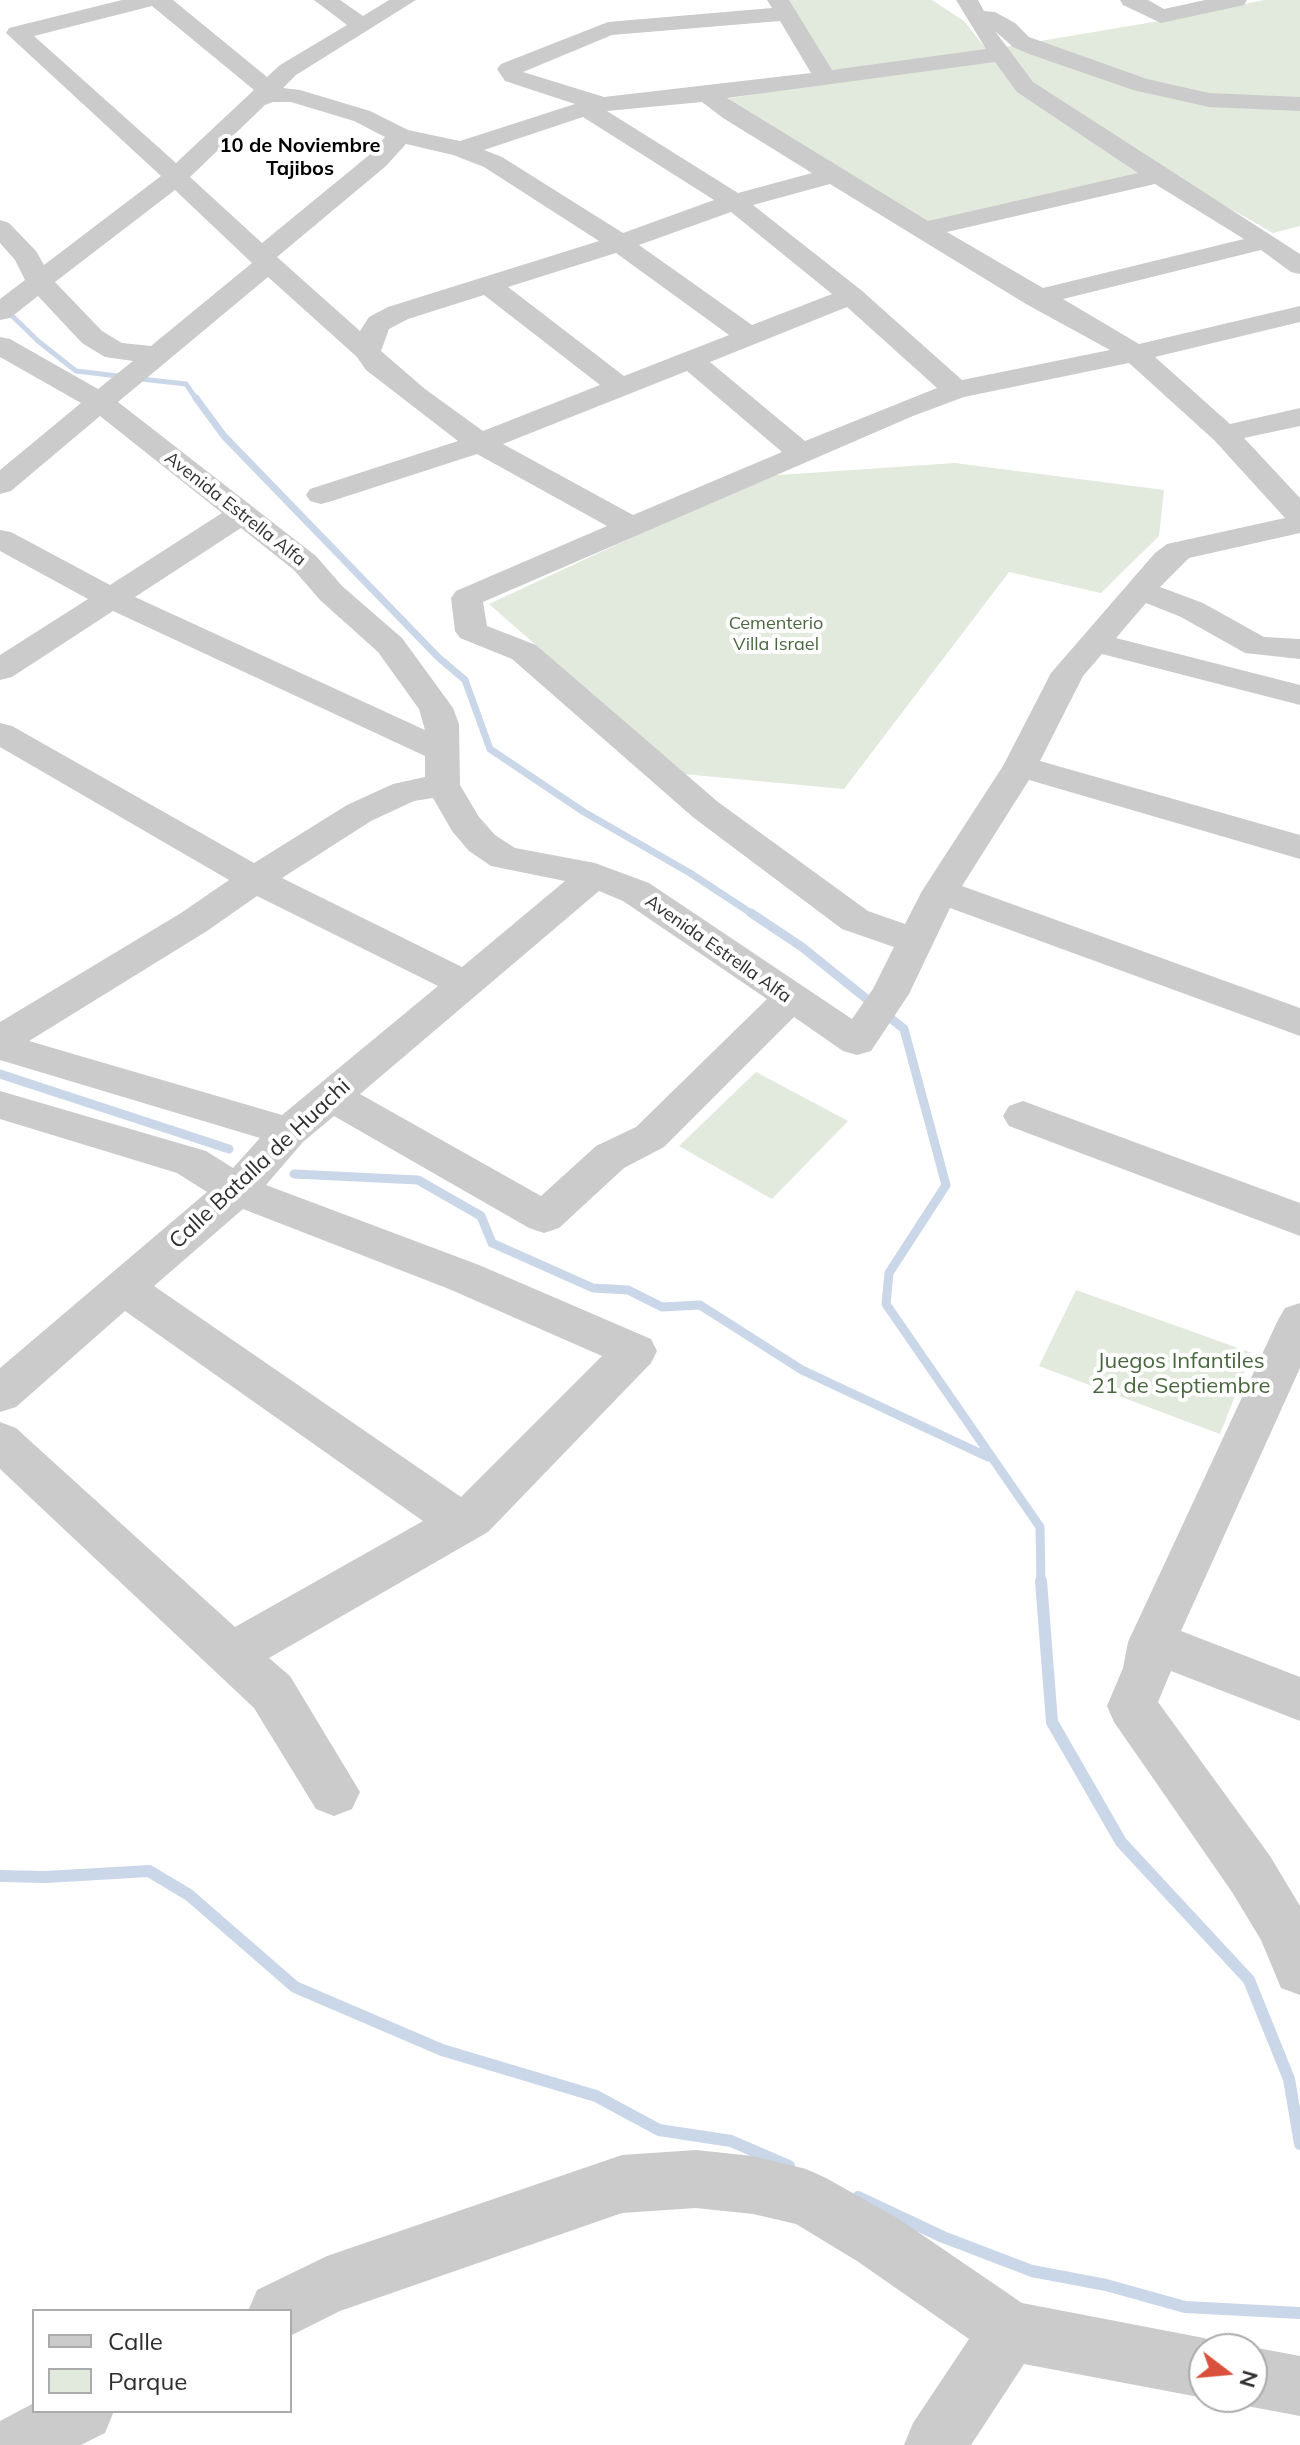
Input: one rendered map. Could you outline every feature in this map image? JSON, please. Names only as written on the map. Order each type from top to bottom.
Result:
[{"type":"street","points":[[149,0],[17,33],[146,147],[175,178],[367,351],[376,364],[480,443],[629,526]]},
{"type":"street","points":[[159,0],[260,95],[292,95],[362,116],[400,135],[461,149],[493,162],[620,243],[749,336]]},
{"type":"street","points":[[325,0],[361,25]]},
{"type":"street","points":[[7,307],[175,178],[288,70],[405,0]]},
{"type":"street","points":[[945,0],[971,5],[1037,49],[1141,85],[1209,100],[1300,104]]},
{"type":"street","points":[[1131,0],[1161,16],[1236,0]]},
{"type":"street","points":[[971,5],[1025,87],[1159,176],[1266,241],[1300,266]]},
{"type":"street","points":[[825,77],[782,7],[608,29],[509,69],[513,76],[595,106],[734,202],[851,296],[956,390]]},
{"type":"street","points":[[461,149],[595,106],[1001,54]]},
{"type":"street","points":[[707,94],[731,113],[1036,298],[1135,353],[1224,434],[1300,516]]},
{"type":"street","points":[[0,485],[157,355],[377,161],[400,135]]},
{"type":"street","points":[[367,351],[370,337],[379,323],[398,313],[620,243],[734,202],[833,175]]},
{"type":"street","points":[[924,230],[1159,176]]},
{"type":"street","points":[[0,228],[27,257],[40,282],[92,337],[128,355],[157,355]]},
{"type":"street","points":[[1036,298],[1266,241]]},
{"type":"street","points":[[488,285],[620,387]]},
{"type":"street","points":[[321,495],[480,443],[851,296]]},
{"type":"street","points":[[1300,314],[1135,353],[956,390],[629,526],[467,598],[471,631],[524,652],[706,810],[855,920],[914,941],[940,891],[1020,766],[1068,673],[1166,560],[1178,551],[1300,524]]},
{"type":"street","name":"Avenida Estrella Alfa","points":[[0,345],[100,402],[305,563],[331,593],[390,645],[436,708],[442,724],[444,769],[465,823],[482,843],[504,858],[595,875],[636,892],[790,999],[872,1020],[914,941]]},
{"type":"street","points":[[690,359],[801,453]]},
{"type":"street","points":[[1224,434],[1300,417]]},
{"type":"street","points":[[0,670],[241,514]]},
{"type":"street","points":[[0,539],[444,769]]},
{"type":"street","points":[[1140,590],[1192,610],[1257,646],[1300,649]]},
{"type":"street","points":[[1095,642],[1300,695]]},
{"type":"street","points":[[0,733],[256,880],[465,984]]},
{"type":"street","points":[[1020,766],[1300,847]]},
{"type":"street","points":[[0,1043],[194,922],[305,845],[444,769]]},
{"type":"street","name":"Calle Batalla de Huachi","points":[[0,1394],[237,1190],[289,1132],[595,875]]},
{"type":"street","points":[[940,891],[1300,1023]]},
{"type":"street","points":[[331,1096],[544,1217],[610,1157],[650,1137],[790,999]]},
{"type":"street","points":[[0,1043],[289,1132]]},
{"type":"street","points":[[0,1105],[191,1162],[237,1190],[464,1277],[635,1351],[471,1518],[231,1654]]},
{"type":"street","points":[[1023,1116],[1300,1220]]},
{"type":"street","points":[[124,1288],[462,1523]]},
{"type":"street","points":[[1300,1320],[1152,1642],[1148,1668],[1132,1706],[1251,1874],[1281,1924],[1300,1969]]},
{"type":"street","points":[[0,1441],[272,1692],[334,1792]]},
{"type":"street","points":[[1152,1642],[1300,1699]]},
{"type":"street","points":[[282,2309],[327,2286],[622,2184],[696,2179],[753,2185],[806,2198],[878,2240],[1010,2331],[1188,2365]]},
{"type":"street","points":[[935,2445],[1010,2331]]},
{"type":"street","points":[[1268,2380],[1300,2386]]},
{"type":"street","points":[[17,2445],[79,2413]]},
{"type":"green space","points":[[787,0],[932,0],[964,21],[987,50],[1264,0],[1300,0],[1300,226],[1273,233],[1164,171],[928,224],[726,99],[831,81]]},
{"type":"green space","name":"Cementerio Villa Israel","points":[[955,463],[1164,490],[1159,536],[1101,593],[1009,572],[844,789],[683,774],[489,604],[764,476]]},
{"type":"green space","points":[[756,1072],[848,1121],[772,1199],[679,1146]]},
{"type":"green space","name":"Juegos Infantiles 21 de Septiembre","points":[[1076,1290],[1252,1353],[1220,1434],[1039,1366]]},
{"type":"waterway","points":[[0,304],[38,341],[76,371],[118,376]]},
{"type":"waterway","points":[[141,379],[186,384],[197,400]]},
{"type":"waterway","points":[[196,398],[224,436],[438,657],[465,680],[490,749],[584,812],[690,873],[754,915]]},
{"type":"waterway","points":[[754,915],[802,947],[904,1029],[946,1185],[889,1273],[886,1304],[1040,1527],[1041,1583]]},
{"type":"waterway","points":[[0,1074],[229,1149]]},
{"type":"waterway","points":[[294,1174],[418,1180],[481,1216],[492,1243],[593,1288],[628,1290],[662,1307],[700,1305],[802,1370],[988,1457]]},
{"type":"waterway","points":[[1041,1581],[1052,1722],[1121,1842],[1249,1980],[1289,2079],[1300,2144]]},
{"type":"waterway","points":[[0,1876],[46,1877],[149,1871],[189,1895],[295,1987],[442,2050],[596,2096],[659,2130],[731,2141],[789,2166]]},
{"type":"waterway","points":[[858,2197],[943,2237],[1032,2271],[1106,2285],[1185,2307],[1300,2313]]},
{"type":"district","name":"10 de Noviembre Tajibos","points":[[300,158]]}]
